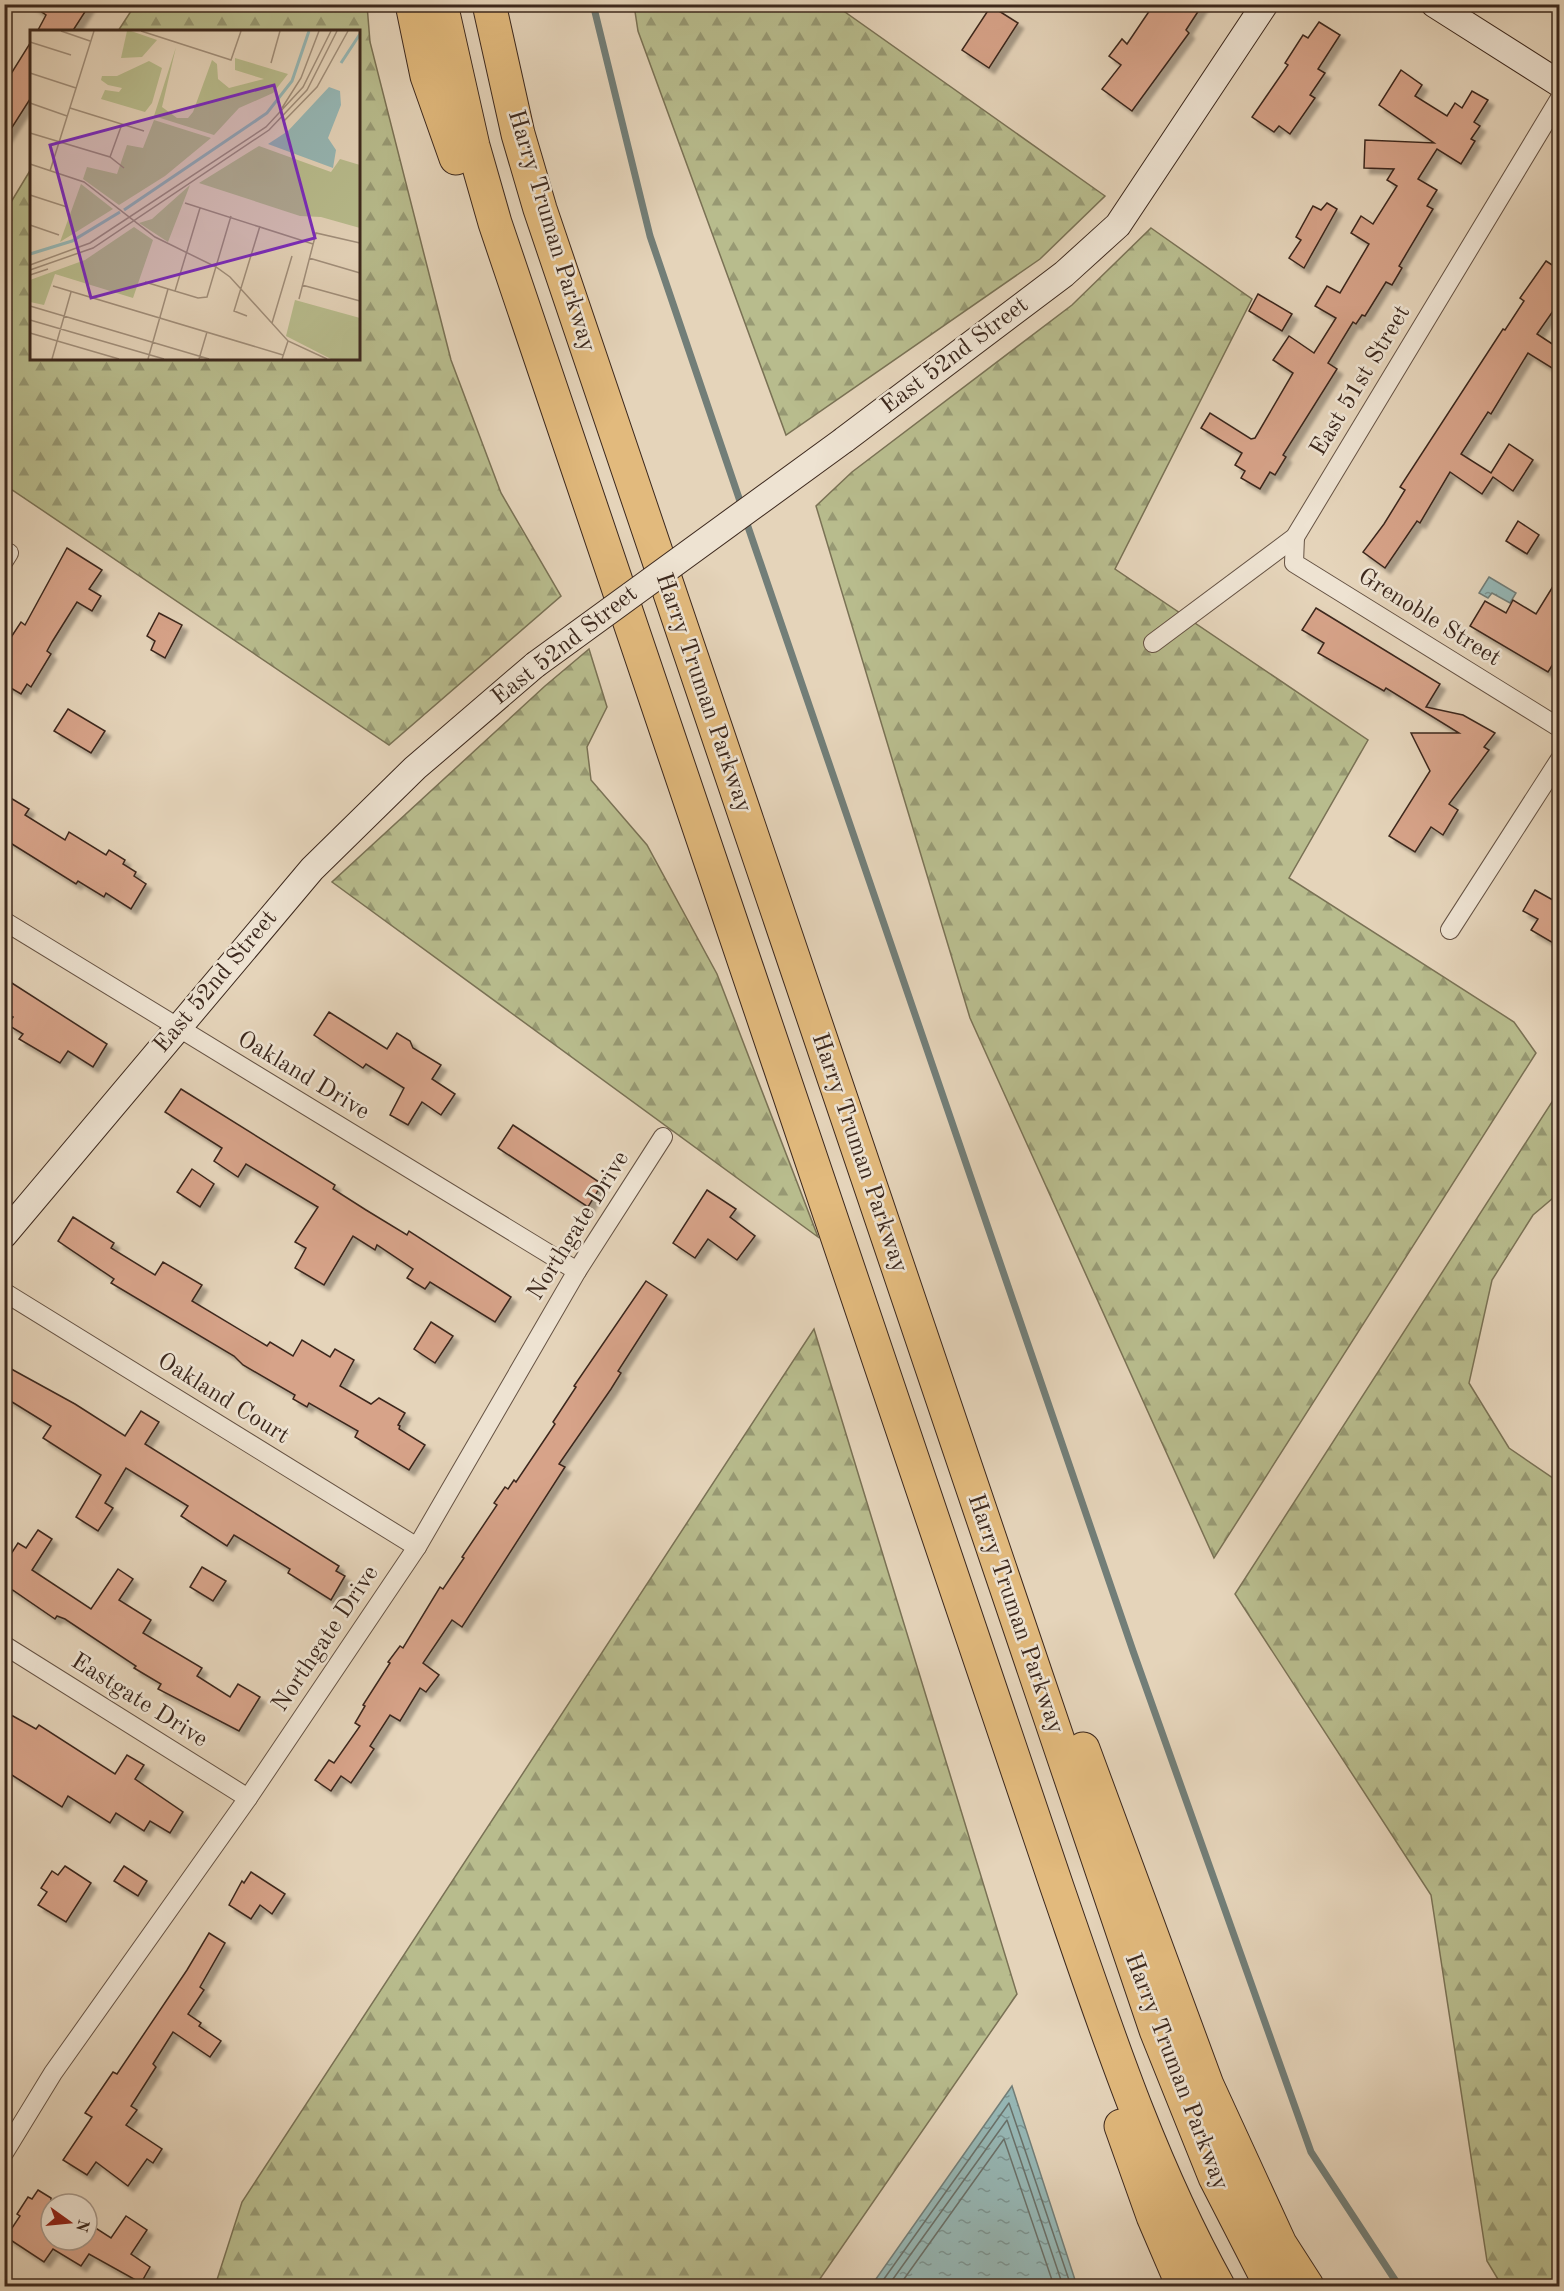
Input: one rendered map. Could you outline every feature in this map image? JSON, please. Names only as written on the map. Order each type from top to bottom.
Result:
[{"type":"highway","points":[[412,4],[427,76],[468,193],[523,308]]},
{"type":"highway","name":"Harry Truman Parkway","points":[[441,4],[472,146],[523,308],[1057,1887],[1141,2123],[1172,2197],[1218,2286]]},
{"type":"highway","name":"Harry Truman Parkway","points":[[489,4],[518,134],[540,209],[1156,2030],[1215,2177],[1272,2286]]},
{"type":"highway","points":[[834,1078],[1207,2085],[1280,2244],[1307,2286]]},
{"type":"highway","points":[[1057,1887],[1127,2148],[1183,2286]]},
{"type":"main road","name":"East 52nd Street","points":[[4,1235],[312,869],[415,768],[535,665],[844,440],[1064,274],[1118,225],[1265,4]]},
{"type":"main road","points":[[1434,4],[1560,84]]},
{"type":"street","name":"East 51st Street","points":[[1153,643],[1295,537],[1560,98]]},
{"type":"street","name":"Grenoble Street","points":[[1295,537],[1294,563],[1560,728]]},
{"type":"street","points":[[1450,930],[1560,759]]},
{"type":"street","name":"Oakland Drive","points":[[4,921],[577,1271]]},
{"type":"street","name":"Northgate Drive","points":[[4,2153],[53,2073],[248,1798],[417,1547],[577,1271],[663,1137]]},
{"type":"street","name":"Oakland Court","points":[[4,1292],[417,1547]]},
{"type":"street","name":"Eastgate Drive","points":[[4,1645],[248,1798]]},
{"type":"green space","points":[[135,5],[367,5],[370,42],[451,360],[501,493],[561,596],[389,745],[5,485],[5,212],[30,171],[30,360],[360,360],[360,30],[119,30]]},
{"type":"green space","points":[[634,5],[835,5],[1105,196],[1040,259],[786,435],[638,31]]},
{"type":"green space","points":[[1151,228],[1252,299],[1115,569],[1368,740],[1289,878],[1514,1022],[1536,1053],[1214,1558],[970,1018],[816,506],[852,472],[1072,305]]},
{"type":"green space","points":[[589,649],[607,707],[587,747],[591,780],[647,845],[717,974],[818,1237],[332,882],[545,686]]},
{"type":"green space","points":[[1559,1091],[1559,1193],[1533,1215],[1492,1280],[1469,1383],[1509,1448],[1560,1483],[1559,2286],[1502,2286],[1487,2261],[1431,1895],[1235,1594]]},
{"type":"green space","points":[[814,1329],[1017,1994],[815,2286],[215,2286],[242,2202]]},
{"type":"water","points":[[1489,577],[1516,593],[1510,603],[1492,593],[1488,598],[1479,593]]},
{"type":"water","points":[[1012,2086],[1077,2286],[871,2286]]},
{"type":"building","points":[[30,4],[90,4],[73,30],[38,30],[46,15]]},
{"type":"building","points":[[1154,4],[1203,4],[1186,30],[1189,33],[1132,111],[1102,89],[1121,65],[1109,56],[1122,39],[1127,44]]},
{"type":"building","points":[[991,6],[1018,23],[989,68],[962,50]]},
{"type":"building","points":[[1319,22],[1340,35],[1318,69],[1325,73],[1310,95],[1315,98],[1290,134],[1279,126],[1274,132],[1252,117],[1288,65],[1285,63],[1303,35],[1308,38]]},
{"type":"building","points":[[30,43],[30,99],[4,140],[4,85]]},
{"type":"building","points":[[1401,70],[1422,85],[1415,96],[1447,116],[1455,103],[1462,108],[1472,91],[1488,100],[1474,122],[1480,126],[1471,139],[1475,141],[1461,164],[1437,149],[1418,179],[1437,190],[1427,206],[1433,209],[1399,266],[1402,268],[1392,285],[1386,282],[1365,316],[1362,315],[1356,324],[1353,322],[1328,363],[1337,369],[1283,455],[1286,457],[1275,475],[1270,472],[1260,489],[1241,478],[1245,471],[1235,465],[1242,453],[1201,428],[1210,413],[1251,439],[1255,438],[1293,373],[1273,360],[1289,336],[1314,353],[1336,318],[1315,306],[1327,286],[1340,293],[1369,244],[1351,233],[1361,216],[1373,224],[1397,186],[1387,180],[1394,169],[1364,168],[1365,140],[1434,143],[1379,105]]},
{"type":"building","points":[[1327,203],[1337,209],[1304,268],[1289,258],[1301,240],[1296,237],[1313,206],[1321,210]]},
{"type":"building","points":[[1546,261],[1560,270],[1560,301],[1537,334],[1560,349],[1560,373],[1528,353],[1491,414],[1488,412],[1461,454],[1491,473],[1509,444],[1533,460],[1513,491],[1493,477],[1482,494],[1450,472],[1420,523],[1417,521],[1385,568],[1363,552],[1405,490],[1400,487],[1503,329],[1505,330],[1524,301],[1520,298]]},
{"type":"building","points":[[1258,294],[1292,314],[1282,331],[1249,311]]},
{"type":"building","points":[[1518,521],[1539,535],[1527,554],[1506,541]]},
{"type":"building","points":[[67,548],[102,570],[89,589],[101,596],[92,611],[77,602],[47,651],[51,654],[31,687],[27,684],[21,694],[4,684],[4,648],[21,622],[25,625]]},
{"type":"building","points":[[1560,575],[1560,653],[1548,672],[1470,626],[1485,601],[1506,613],[1513,600],[1536,614]]},
{"type":"building","points":[[1316,608],[1440,684],[1426,707],[1463,715],[1495,733],[1484,747],[1489,750],[1449,804],[1458,810],[1443,835],[1431,827],[1415,852],[1389,836],[1430,771],[1411,733],[1459,733],[1386,688],[1384,691],[1318,653],[1324,643],[1302,630]]},
{"type":"building","points":[[159,613],[182,625],[165,658],[151,650],[155,641],[147,636]]},
{"type":"building","points":[[68,709],[105,731],[91,753],[54,731]]},
{"type":"building","points":[[4,794],[29,809],[25,815],[65,840],[69,832],[106,855],[109,850],[125,860],[123,864],[136,872],[134,876],[146,884],[131,909],[106,893],[104,897],[78,881],[76,884],[4,839]]},
{"type":"building","points":[[1535,890],[1560,904],[1560,947],[1531,930],[1538,919],[1523,911]]},
{"type":"building","points":[[4,978],[107,1044],[93,1067],[68,1051],[60,1063],[19,1039],[23,1034],[8,1025],[13,1017],[4,1012]]},
{"type":"building","points":[[329,1012],[387,1049],[397,1033],[410,1041],[413,1048],[441,1065],[432,1079],[455,1094],[441,1115],[422,1102],[408,1125],[390,1115],[404,1088],[366,1064],[363,1068],[314,1035]]},
{"type":"building","points":[[181,1089],[335,1185],[333,1189],[366,1210],[407,1235],[409,1231],[511,1297],[495,1322],[430,1282],[425,1289],[407,1278],[413,1269],[377,1245],[375,1250],[353,1236],[324,1285],[295,1268],[306,1248],[295,1242],[318,1207],[246,1164],[238,1177],[214,1161],[222,1148],[165,1112]]},
{"type":"building","points":[[513,1125],[602,1184],[588,1207],[498,1148]]},
{"type":"building","points":[[192,1169],[214,1184],[200,1207],[177,1192]]},
{"type":"building","points":[[707,1190],[736,1209],[730,1217],[755,1236],[737,1260],[708,1239],[695,1258],[673,1243]]},
{"type":"building","points":[[73,1217],[114,1243],[111,1248],[155,1275],[163,1262],[202,1285],[192,1301],[267,1346],[270,1342],[293,1356],[302,1340],[330,1357],[335,1349],[354,1360],[340,1386],[371,1404],[379,1398],[405,1413],[398,1425],[399,1429],[425,1445],[409,1470],[355,1437],[358,1431],[309,1403],[307,1407],[293,1399],[295,1395],[243,1365],[234,1356],[111,1283],[114,1279],[58,1241]]},
{"type":"building","points":[[646,1281],[667,1295],[618,1371],[621,1373],[611,1389],[559,1464],[565,1467],[462,1627],[452,1620],[423,1663],[439,1675],[426,1692],[420,1688],[400,1721],[390,1715],[370,1746],[374,1749],[351,1783],[341,1776],[331,1791],[315,1780],[329,1760],[334,1763],[360,1726],[355,1723],[365,1706],[363,1705],[390,1663],[388,1662],[400,1646],[403,1648],[440,1587],[443,1589],[464,1558],[462,1557],[497,1505],[494,1503],[505,1487],[508,1489],[514,1480],[516,1482],[555,1424],[553,1422],[576,1387],[574,1386]]},
{"type":"building","points":[[431,1322],[453,1336],[435,1363],[414,1349]]},
{"type":"building","points":[[4,1365],[75,1404],[125,1436],[141,1411],[159,1422],[145,1444],[339,1566],[336,1571],[345,1576],[331,1600],[288,1573],[290,1569],[234,1535],[227,1546],[181,1516],[188,1506],[126,1468],[105,1503],[113,1508],[98,1531],[76,1517],[101,1475],[43,1438],[51,1426],[4,1397]]},
{"type":"building","points":[[38,1530],[52,1539],[32,1570],[91,1609],[118,1569],[133,1579],[119,1600],[151,1620],[143,1633],[202,1668],[197,1676],[230,1697],[238,1684],[260,1697],[239,1731],[158,1689],[161,1684],[134,1668],[136,1666],[65,1619],[57,1616],[55,1619],[4,1584],[4,1550],[11,1554],[18,1543],[26,1548]]},
{"type":"building","points":[[202,1567],[226,1581],[213,1601],[190,1587]]},
{"type":"building","points":[[4,1711],[36,1729],[39,1725],[115,1774],[127,1755],[144,1765],[135,1779],[183,1812],[170,1833],[150,1821],[144,1831],[116,1813],[110,1823],[68,1796],[62,1807],[4,1770]]},
{"type":"building","points":[[65,1866],[91,1883],[66,1922],[38,1905],[47,1892],[41,1888],[52,1871],[58,1875]]},
{"type":"building","points":[[124,1866],[147,1881],[138,1896],[114,1881]]},
{"type":"building","points":[[251,1872],[285,1894],[272,1914],[260,1905],[251,1919],[229,1905],[242,1881],[244,1883]]},
{"type":"building","points":[[209,1933],[225,1943],[200,1987],[204,1990],[188,2014],[201,2023],[199,2026],[221,2041],[210,2057],[173,2032],[153,2064],[156,2067],[131,2106],[137,2110],[126,2125],[162,2149],[153,2163],[147,2159],[128,2186],[96,2162],[87,2175],[63,2160],[92,2117],[85,2113],[113,2072],[117,2074]]},
{"type":"building","points":[[38,2190],[41,2192],[39,2192],[39,2252],[51,2252],[44,2262],[6,2237],[20,2216],[17,2214],[28,2197],[32,2199]]},
{"type":"building","points":[[126,2216],[147,2230],[131,2254],[150,2267],[141,2283],[89,2254],[81,2266],[58,2252],[99,2252],[99,2230],[111,2238]]},
{"type":"waterway","points":[[593,4],[650,236],[742,507]]},
{"type":"waterway","points":[[745,518],[1133,1651],[1311,2152],[1399,2286]]}]
